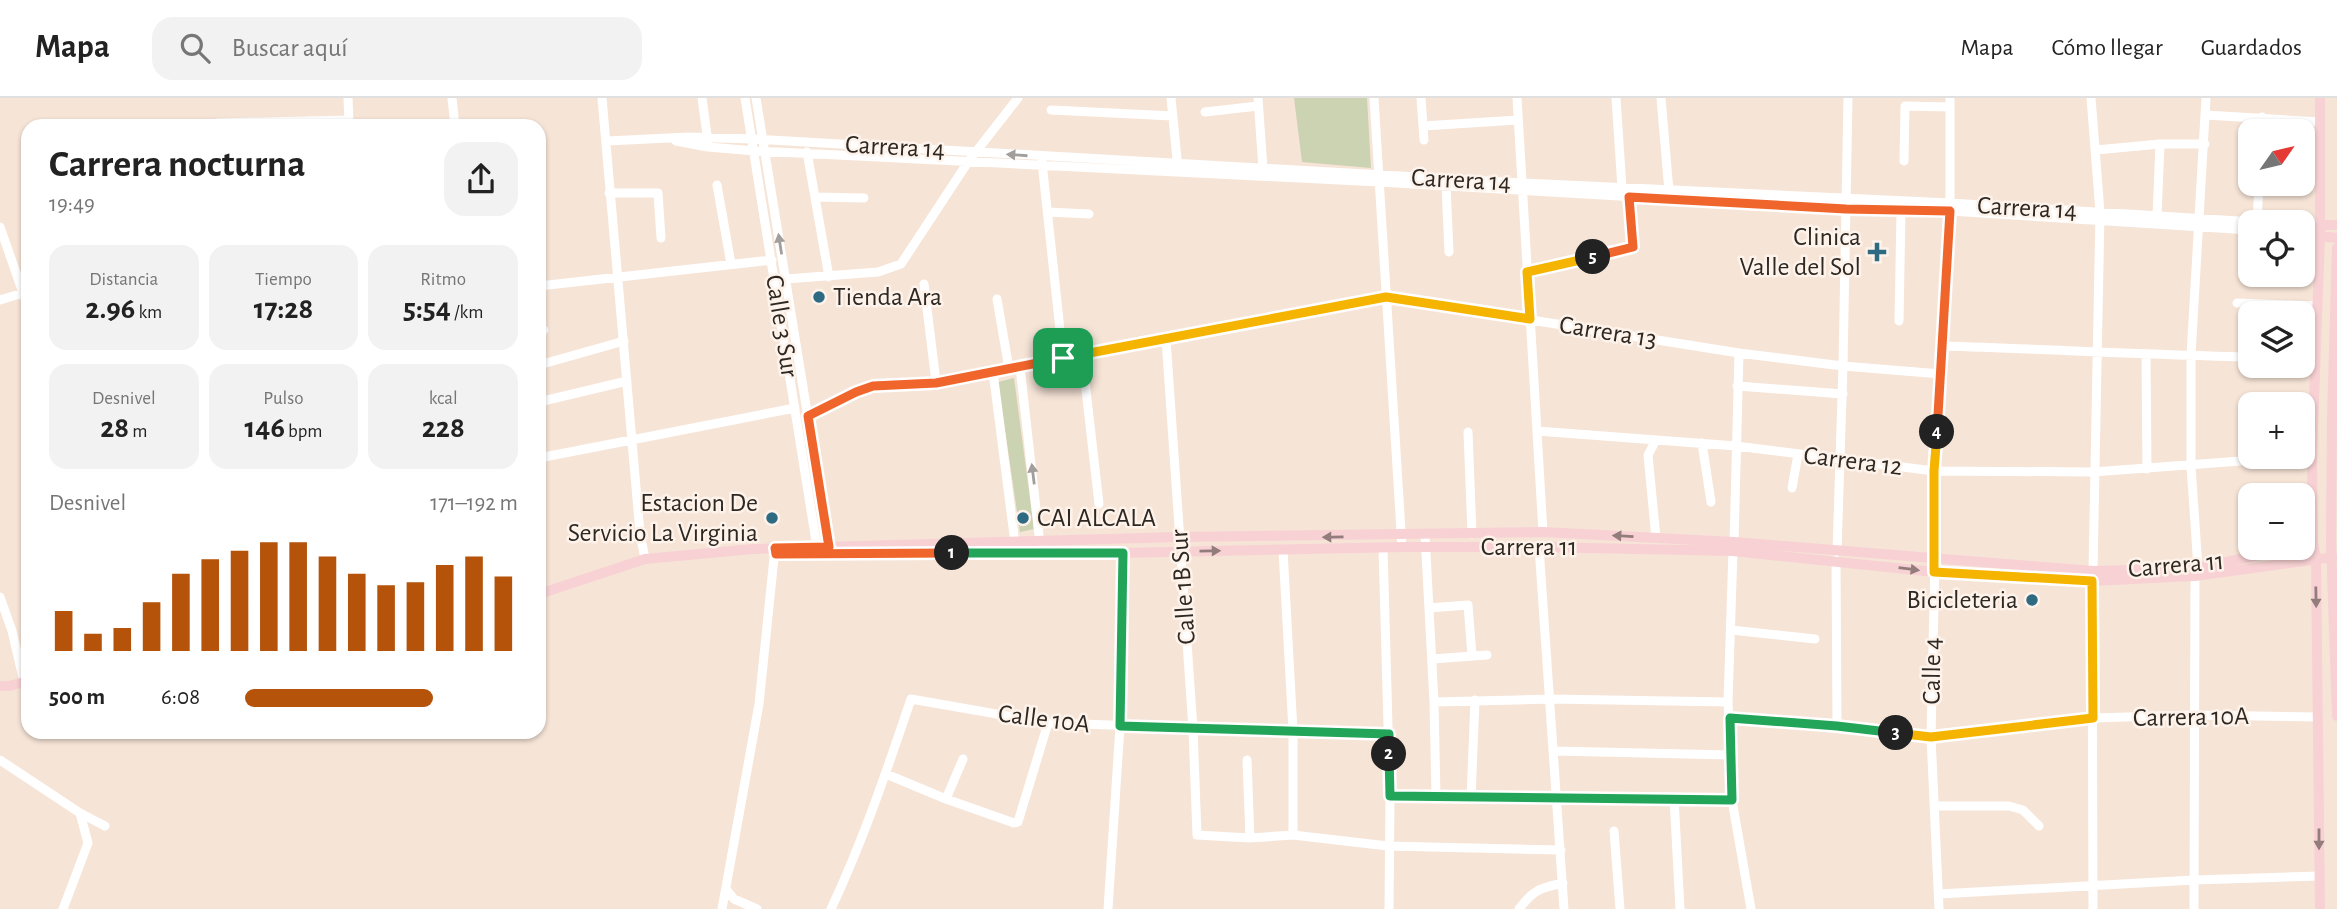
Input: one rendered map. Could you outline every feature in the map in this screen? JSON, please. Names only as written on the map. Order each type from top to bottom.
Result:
[{"type":"main road","points":[[2315,313],[2320,98]]},
{"type":"main road","points":[[2319,230],[2337,226]]},
{"type":"main road","points":[[2319,230],[2337,237]]},
{"type":"main road","points":[[2337,248],[2334,420],[2337,716]]},
{"type":"main road","name":"Carrera 11","points":[[830,550],[1015,543],[1123,553],[1383,548],[1425,535],[1543,532],[1656,538],[1836,556],[1934,572],[2092,576],[2196,572],[2335,557]]},
{"type":"main road","name":"Carrera 11","points":[[546,592],[645,559],[718,553],[1041,547],[1180,537],[1401,541],[1426,547],[1734,546]]},
{"type":"main road","points":[[2315,544],[2334,543]]},
{"type":"main road","name":"Carrera 11","points":[[1836,556],[1935,559],[2092,576]]},
{"type":"main road","points":[[2316,559],[2320,909]]},
{"type":"main road","name":"Carrera 11","points":[[2196,572],[2244,560]]},
{"type":"main road","points":[[0,686],[21,682]]},
{"type":"street","points":[[348,98],[349,119]]},
{"type":"street","points":[[452,98],[454,119]]},
{"type":"street","points":[[602,98],[640,534],[645,559]]},
{"type":"street","points":[[702,98],[708,142]]},
{"type":"street","name":"Calle 3 Sur","points":[[745,98],[818,550]]},
{"type":"street","name":"Calle 3 Sur","points":[[756,98],[830,550]]},
{"type":"street","points":[[786,279],[877,272],[901,264],[968,162],[1018,98]]},
{"type":"street","points":[[1171,98],[1177,168]]},
{"type":"street","points":[[1374,98],[1401,541]]},
{"type":"street","points":[[1421,98],[1424,140]]},
{"type":"street","points":[[1517,98],[1543,532]]},
{"type":"street","points":[[1616,98],[1622,188]]},
{"type":"street","points":[[1661,98],[1669,191]]},
{"type":"street","points":[[1837,726],[1836,556],[1843,394],[1848,98]]},
{"type":"street","points":[[2091,98],[2099,216],[2092,576],[2093,909]]},
{"type":"street","points":[[2194,909],[2196,572],[2191,466],[2191,355],[2206,98]]},
{"type":"street","points":[[1205,112],[1258,102],[1263,169]]},
{"type":"street","points":[[1904,161],[1905,106],[1950,103]]},
{"type":"street","name":"Calle 4","points":[[1939,909],[1931,737],[1934,471],[1950,207],[1950,103]]},
{"type":"street","points":[[1052,110],[1173,116]]},
{"type":"street","points":[[2206,115],[2320,122]]},
{"type":"street","points":[[1423,126],[1518,120]]},
{"type":"street","name":"Carrera 14","points":[[607,141],[667,139],[708,142],[755,151],[968,162],[1042,161],[1379,178],[1629,197],[1950,207],[2238,222]]},
{"type":"street","name":"Carrera 14","points":[[708,142],[753,139],[976,152],[1042,161]]},
{"type":"street","points":[[2096,150],[2160,144],[2205,144]]},
{"type":"street","points":[[2157,216],[2160,144]]},
{"type":"street","points":[[807,152],[829,277]]},
{"type":"street","points":[[1042,161],[1063,358]]},
{"type":"street","name":"Carrera 14","points":[[1177,168],[1263,169],[1308,175]]},
{"type":"street","name":"Carrera 14","points":[[1379,178],[1446,185],[1622,188],[1901,211],[1950,207]]},
{"type":"street","points":[[717,185],[732,264]]},
{"type":"street","points":[[1446,185],[1449,252]]},
{"type":"street","points":[[609,193],[658,193],[661,238]]},
{"type":"street","points":[[815,197],[864,198]]},
{"type":"street","points":[[1527,272],[1633,247],[1629,197]]},
{"type":"street","points":[[1899,321],[1901,211]]},
{"type":"street","points":[[1048,212],[1089,214]]},
{"type":"street","name":"Carrera 14","points":[[2099,216],[2157,216],[2238,228]]},
{"type":"street","points":[[0,227],[21,287]]},
{"type":"street","points":[[2315,229],[2319,230]]},
{"type":"street","points":[[2315,231],[2319,230]]},
{"type":"street","points":[[546,285],[772,260]]},
{"type":"street","points":[[924,284],[936,383]]},
{"type":"street","points":[[0,300],[21,294]]},
{"type":"street","name":"Carrera 13","points":[[808,416],[873,386],[936,383],[1386,297],[1739,353],[1843,366],[1941,374]]},
{"type":"street","points":[[997,299],[1009,369]]},
{"type":"street","points":[[2236,303],[2316,306]]},
{"type":"street","name":"Calle 1B Sur","points":[[1166,339],[1193,729],[1197,835],[1250,838]]},
{"type":"street","points":[[546,363],[624,341]]},
{"type":"street","points":[[1943,346],[2097,350],[2146,355],[2238,356]]},
{"type":"street","points":[[1739,353],[1728,702],[1732,800],[1751,909]]},
{"type":"street","points":[[1082,355],[1099,504]]},
{"type":"street","points":[[2146,355],[2147,469]]},
{"type":"street","points":[[1020,367],[1041,547]]},
{"type":"street","points":[[993,372],[1015,543]]},
{"type":"street","points":[[546,400],[627,381]]},
{"type":"street","points":[[1737,386],[1843,394]]},
{"type":"street","points":[[546,457],[795,408]]},
{"type":"street","name":"Carrera 12","points":[[1537,431],[1736,446],[1934,471],[2093,472],[2238,462]]},
{"type":"street","points":[[1468,432],[1472,534]]},
{"type":"street","points":[[1656,440],[1647,455],[1656,538]]},
{"type":"street","points":[[1702,443],[1711,502]]},
{"type":"street","points":[[1791,488],[1798,454]]},
{"type":"street","points":[[1425,535],[1436,797]]},
{"type":"street","points":[[1539,547],[1564,909]]},
{"type":"street","points":[[1383,548],[1391,908]]},
{"type":"street","points":[[1283,550],[1293,732],[1293,835]]},
{"type":"street","points":[[722,909],[759,704],[775,551]]},
{"type":"street","points":[[1108,909],[1120,726],[1123,553]]},
{"type":"street","points":[[0,597],[21,663]]},
{"type":"street","points":[[1429,608],[1468,606],[1472,656]]},
{"type":"street","points":[[1731,630],[1815,639]]},
{"type":"street","points":[[1432,659],[1487,655]]},
{"type":"street","name":"Calle 10A","points":[[886,774],[911,699],[1048,723],[1389,734]]},
{"type":"street","points":[[1471,798],[1475,699]]},
{"type":"street","points":[[1434,702],[1551,699],[1728,702]]},
{"type":"street","name":"Carrera 10A","points":[[1730,718],[1837,726],[1931,737],[2093,718],[2195,715],[2317,717]]},
{"type":"street","points":[[831,909],[850,868],[886,774],[946,799],[1014,823],[1018,822],[1048,723]]},
{"type":"street","points":[[1554,751],[1731,755]]},
{"type":"street","points":[[946,799],[963,759]]},
{"type":"street","points":[[0,760],[80,813],[106,825]]},
{"type":"street","points":[[1247,760],[1250,838],[1293,835],[1388,846],[1561,850]]},
{"type":"street","points":[[1390,796],[1732,800]]},
{"type":"street","points":[[1674,798],[1680,909]]},
{"type":"street","points":[[1934,806],[2009,806],[2023,810],[2039,826]]},
{"type":"street","points":[[63,909],[88,843],[80,813]]},
{"type":"street","points":[[1614,831],[1620,909]]},
{"type":"street","points":[[1939,894],[2093,884],[2319,876]]},
{"type":"street","points":[[1519,909],[1538,889],[1563,883]]},
{"type":"street","points":[[726,889],[734,899],[757,909]]},
{"type":"green space","points":[[1294,98],[1367,98],[1371,168],[1302,162]]},
{"type":"green space","points":[[1014,378],[1034,529],[1020,532],[998,382]]},
{"type":"place","name":"Clinica Valle del Sol","points":[[1877,252]]},
{"type":"place","name":"Tienda Ara","points":[[819,297]]},
{"type":"place","name":"Estacion De Servicio La Virginia","points":[[772,518]]},
{"type":"place","name":"CAI ALCALA","points":[[1023,518]]},
{"type":"place","name":"Bicicleteria","points":[[2032,600]]},
{"type":"route","points":[[1629,197],[1846,209],[1950,211],[1934,471],[1934,572],[2092,581],[2093,718],[1931,737],[1837,726],[1730,718],[1732,800],[1390,796],[1389,734],[1120,726],[1123,553],[776,554],[775,548],[829,547],[808,416],[873,386],[936,383],[1063,358],[1386,297],[1530,319],[1527,272],[1633,247],[1629,197]]}]
